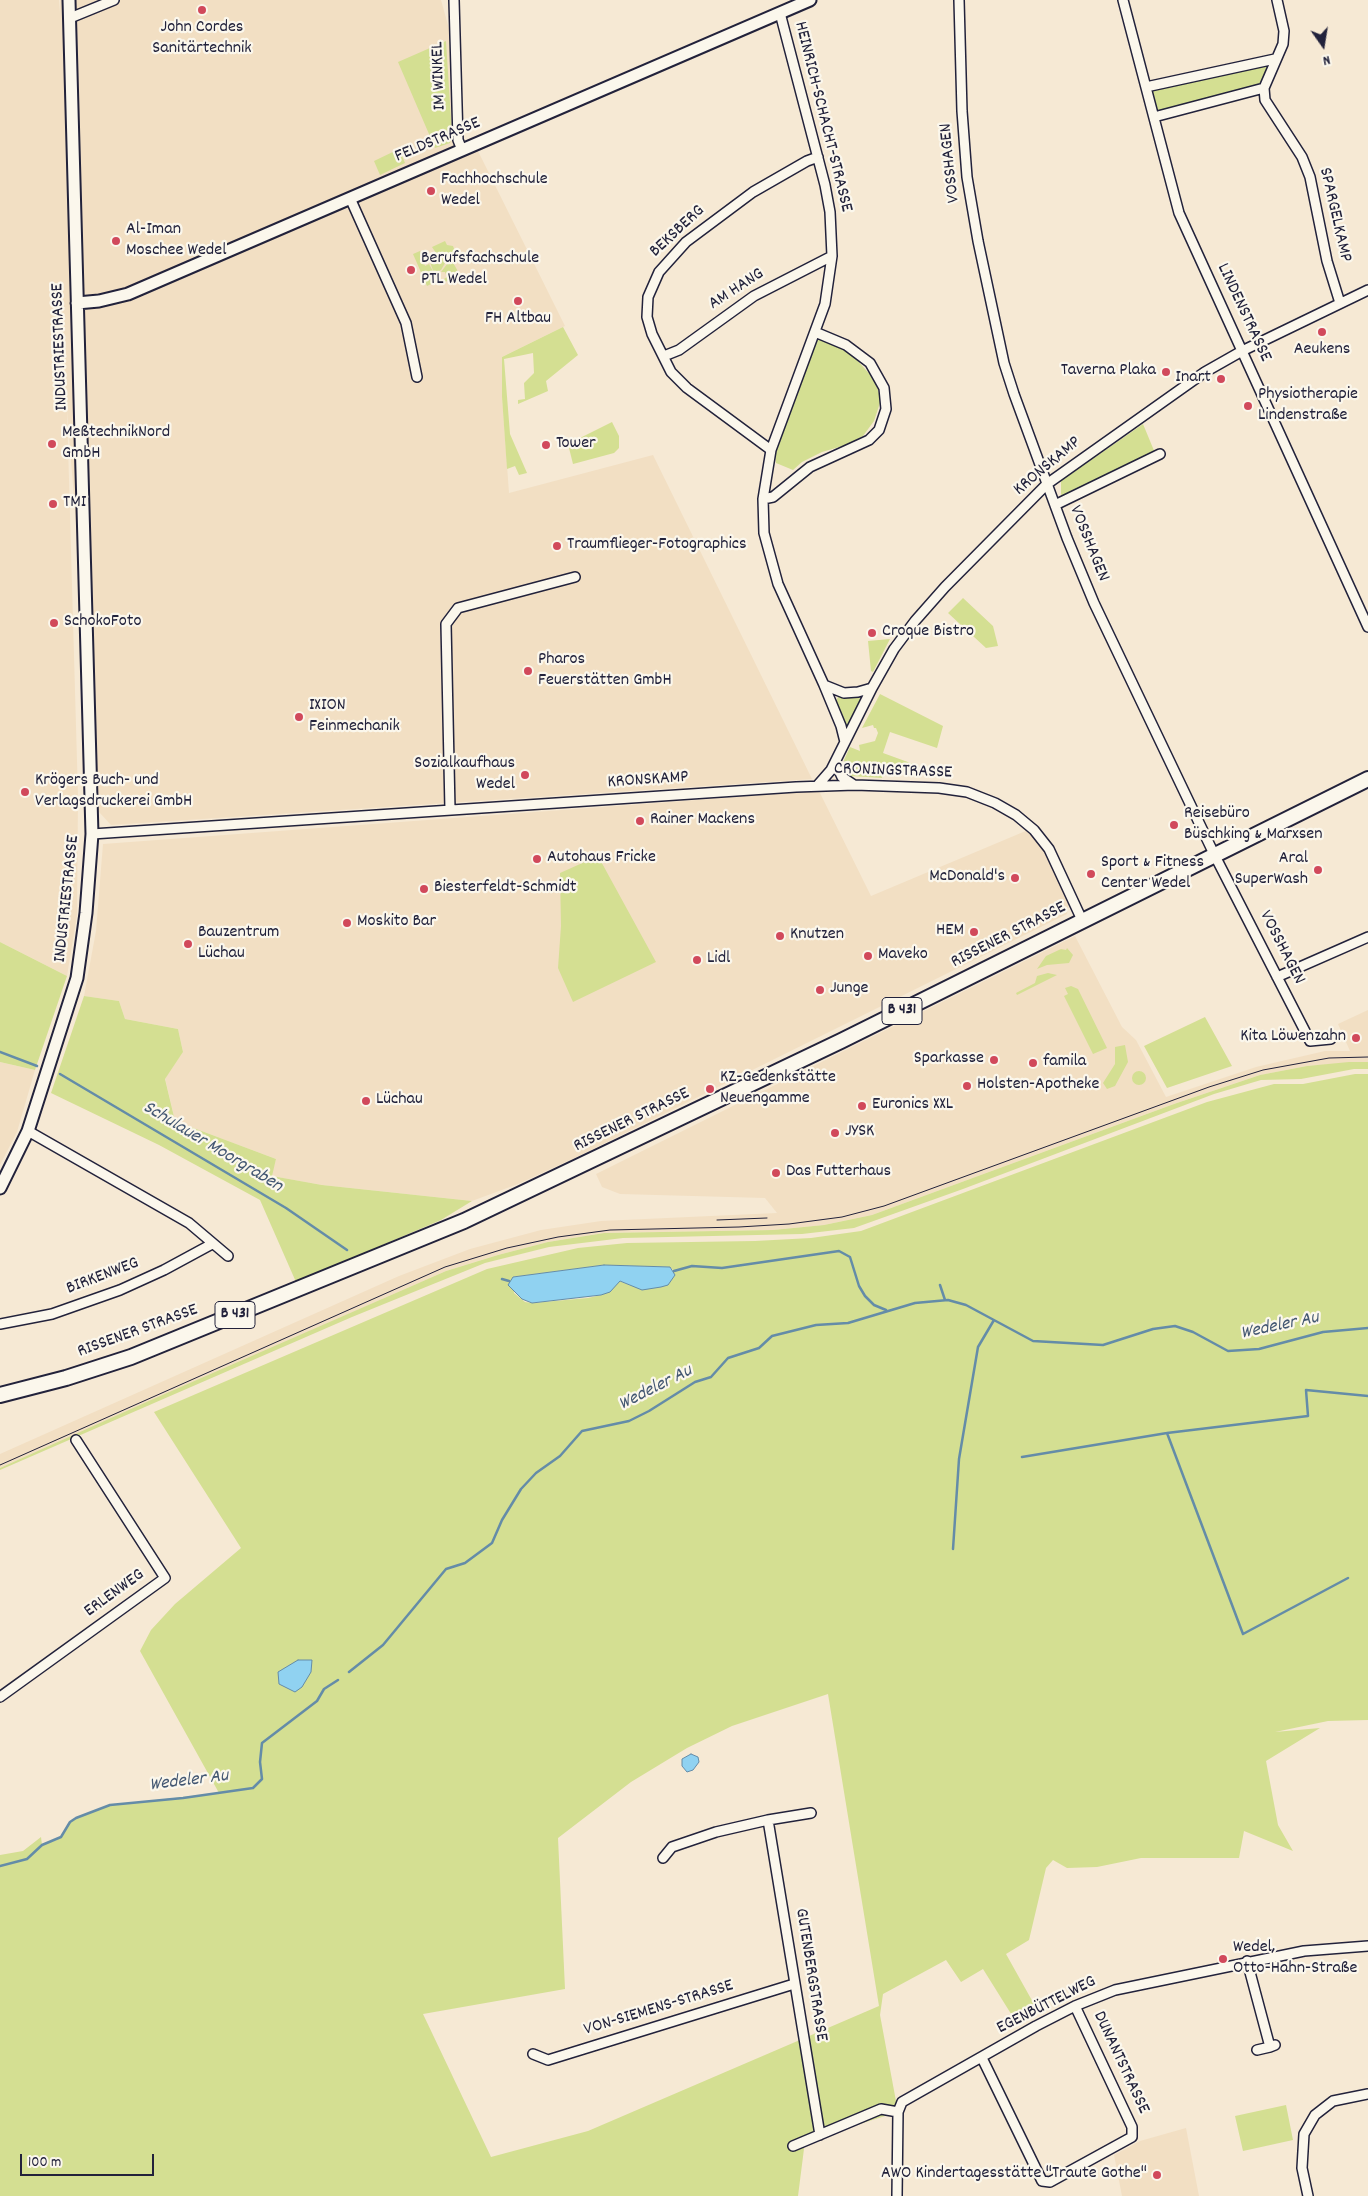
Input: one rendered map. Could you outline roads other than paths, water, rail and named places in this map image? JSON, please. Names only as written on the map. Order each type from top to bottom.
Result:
[{"type":"main road","name":"RISSENER STRASSE","points":[[0,1395],[66,1378],[130,1357],[464,1221],[841,1041],[1368,779]]},
{"type":"street","name":"INDUSTRIESTRASSE","points":[[0,1188],[28,1131],[77,978],[86,913],[92,834],[70,0]]},
{"type":"street","points":[[70,18],[114,0]]},
{"type":"street","name":"IM WINKEL","points":[[454,0],[458,140],[462,150]]},
{"type":"street","name":"FELDSTRASSE","points":[[77,303],[99,301],[128,294],[810,0]]},
{"type":"street","name":"VOSSHAGEN","points":[[959,0],[964,144],[978,241],[1004,363],[1047,484],[1106,630],[1214,854],[1310,1040],[1331,1039]]},
{"type":"street","name":"LINDENSTRASSE","points":[[1123,0],[1179,212],[1368,627]]},
{"type":"street","points":[[1154,117],[1264,88],[1283,44],[1284,31],[1277,0]]},
{"type":"street","name":"HEINRICH-SCHACHT-STRASSE","points":[[780,13],[818,157],[830,212],[832,256],[825,304],[771,450],[764,499],[764,533],[772,569],[841,726],[845,742]]},
{"type":"street","points":[[1146,87],[1275,59]]},
{"type":"street","name":"SPARGELKAMP","points":[[1264,88],[1269,108],[1302,157],[1310,177],[1325,253],[1340,303]]},
{"type":"street","name":"BEKSBERG","points":[[771,450],[687,388],[671,372],[652,334],[647,317],[648,297],[659,272],[686,242],[721,214],[753,192],[818,157]]},
{"type":"street","points":[[350,198],[406,323],[417,378]]},
{"type":"street","name":"AM HANG","points":[[664,356],[679,350],[754,296],[832,256]]},
{"type":"street","name":"KRONSKAMP","points":[[92,834],[817,786],[831,770],[872,688],[894,649],[930,602],[1047,484],[1153,407],[1205,372],[1242,351],[1368,290]]},
{"type":"street","points":[[764,499],[773,497],[810,467],[869,440],[879,430],[886,409],[884,388],[870,363],[846,345],[814,332]]},
{"type":"street","name":"KRONSKAMP","points":[[1055,505],[1160,454]]},
{"type":"street","points":[[450,810],[446,624],[458,608],[575,577]]},
{"type":"street","points":[[824,686],[844,693],[872,688]]},
{"type":"street","points":[[835,762],[842,777],[855,785]]},
{"type":"street","name":"CRONINGSTRASSE","points":[[817,786],[930,787],[967,792],[995,803],[1016,815],[1034,830],[1049,849],[1082,920]]},
{"type":"street","points":[[1277,977],[1368,937]]},
{"type":"street","points":[[28,1131],[189,1223],[228,1256]]},
{"type":"street","name":"BIRKENWEG","points":[[0,1324],[52,1314],[120,1290],[164,1270],[212,1244]]},
{"type":"street","name":"ERLENWEG","points":[[0,1697],[165,1578],[76,1440]]},
{"type":"street","points":[[662,1858],[672,1846],[716,1832],[768,1820],[812,1813]]},
{"type":"street","name":"GUTENBERGSTRASSE","points":[[768,1820],[820,2135]]},
{"type":"street","name":"EGENBÜTTELWEG","points":[[898,2112],[902,2102],[913,2094],[982,2058],[1074,2006],[1115,1990],[1247,1961],[1304,1951],[1368,1946]]},
{"type":"street","points":[[1247,1961],[1273,2046],[1257,2050]]},
{"type":"street","name":"VON-SIEMENS-STRASSE","points":[[534,2054],[548,2060],[794,1984]]},
{"type":"street","name":"DUNANTSTRASSE","points":[[982,2058],[1042,2181],[1050,2182],[1132,2137],[1132,2127],[1074,2006]]},
{"type":"street","points":[[1308,2196],[1302,2168],[1304,2134],[1315,2115],[1333,2102],[1368,2094]]},
{"type":"street","points":[[793,2146],[881,2109],[898,2112],[897,2196]]},
{"type":"water","points":[[604,1265],[670,1267],[675,1275],[668,1285],[661,1287],[642,1290],[620,1281],[610,1292],[601,1295],[532,1303],[522,1299],[508,1285],[513,1277]]},
{"type":"water","points":[[298,1660],[312,1660],[311,1672],[302,1687],[295,1692],[279,1684],[278,1672]]},
{"type":"water","points":[[691,1754],[698,1757],[699,1762],[693,1770],[687,1772],[682,1766],[682,1759]]},
{"type":"waterway","name":"Schulauer Moorgraben","points":[[0,1052],[37,1066]]},
{"type":"waterway","name":"Schulauer Moorgraben","points":[[60,1074],[286,1208],[347,1250]]},
{"type":"waterway","name":"Schulauer Moorgraben","points":[[674,1271],[692,1266],[722,1268],[839,1251],[850,1257],[859,1286],[865,1296],[874,1305],[886,1310]]},
{"type":"waterway","points":[[502,1279],[509,1281]]},
{"type":"waterway","name":"Wedeler Au","points":[[940,1285],[945,1300]]},
{"type":"waterway","name":"Wedeler Au","points":[[349,1672],[383,1645],[446,1569],[465,1563],[492,1543],[502,1520],[521,1489],[536,1473],[560,1456],[582,1431],[629,1421],[649,1411],[695,1382],[711,1377],[728,1358],[759,1348],[772,1336],[816,1325],[848,1323],[915,1303],[948,1300],[966,1305],[1033,1341],[1103,1345],[1153,1329],[1175,1326],[1193,1332],[1228,1351],[1259,1349],[1323,1332],[1368,1328]]},
{"type":"waterway","points":[[953,1549],[959,1459],[978,1347],[994,1320]]},
{"type":"waterway","points":[[1022,1457],[1167,1433],[1308,1416],[1306,1390],[1368,1396]]},
{"type":"waterway","points":[[1167,1433],[1243,1634],[1348,1578]]},
{"type":"waterway","name":"Wedeler Au","points":[[0,1866],[27,1859],[42,1845],[61,1837],[70,1822],[76,1818],[110,1805],[183,1798],[253,1788],[262,1779],[260,1762],[262,1743],[317,1701],[324,1689],[338,1680]]},
{"type":"tram line","points":[[0,1465],[445,1267],[507,1248],[558,1237],[610,1230],[739,1227],[789,1224],[842,1217],[884,1206],[1209,1087],[1263,1070],[1329,1058],[1368,1057]]},
{"type":"tram line","points":[[717,1220],[767,1218]]},
{"type":"place","name":"John Cordes Sanitärtechnik","points":[[202,10]]},
{"type":"place","name":"Fachhochschule Wedel","points":[[431,191]]},
{"type":"place","name":"Al-Iman Moschee Wedel","points":[[116,241]]},
{"type":"place","name":"Berufsfachschule PTL Wedel","points":[[411,270]]},
{"type":"place","name":"FH Altbau","points":[[518,301]]},
{"type":"place","name":"Aeukens","points":[[1322,332]]},
{"type":"place","name":"Taverna Plaka","points":[[1166,372]]},
{"type":"place","name":"Inart","points":[[1221,379]]},
{"type":"place","name":"Physiotherapie Lindenstraße","points":[[1248,406]]},
{"type":"place","name":"MeßtechnikNord GmbH","points":[[52,444]]},
{"type":"place","name":"Tower","points":[[546,445]]},
{"type":"place","name":"TMI","points":[[53,504]]},
{"type":"place","name":"Traumflieger-Fotographics","points":[[557,546]]},
{"type":"place","name":"SchokoFoto","points":[[54,623]]},
{"type":"place","name":"Croque Bistro","points":[[872,633]]},
{"type":"place","name":"Pharos Feuerstätten GmbH","points":[[528,671]]},
{"type":"place","name":"IXION Feinmechanik","points":[[299,717]]},
{"type":"place","name":"Sozialkaufhaus Wedel","points":[[525,775]]},
{"type":"place","name":"Krögers Buch- und Verlagsdruckerei GmbH","points":[[25,792]]},
{"type":"place","name":"Rainer Mackens","points":[[640,821]]},
{"type":"place","name":"Reisebüro Büschking & Marxsen","points":[[1174,825]]},
{"type":"place","name":"Autohaus Fricke","points":[[537,859]]},
{"type":"place","name":"Aral SuperWash","points":[[1318,870]]},
{"type":"place","name":"Sport & Fitness Center Wedel","points":[[1091,874]]},
{"type":"place","name":"McDonald's","points":[[1015,878]]},
{"type":"place","name":"Biesterfeldt-Schmidt","points":[[424,889]]},
{"type":"place","name":"Moskito Bar","points":[[347,923]]},
{"type":"place","name":"HEM","points":[[974,932]]},
{"type":"place","name":"Knutzen","points":[[780,936]]},
{"type":"place","name":"Bauzentrum Lüchau","points":[[188,944]]},
{"type":"place","name":"Maveko","points":[[868,956]]},
{"type":"place","name":"Lidl","points":[[697,960]]},
{"type":"place","name":"Junge","points":[[820,990]]},
{"type":"place","name":"Kita Löwenzahn","points":[[1356,1038]]},
{"type":"place","name":"Sparkasse","points":[[994,1060]]},
{"type":"place","name":"famila","points":[[1033,1063]]},
{"type":"place","name":"Holsten-Apotheke","points":[[967,1086]]},
{"type":"place","name":"KZ-Gedenkstätte Neuengamme","points":[[710,1089]]},
{"type":"place","name":"Lüchau","points":[[366,1101]]},
{"type":"place","name":"Euronics XXL","points":[[862,1106]]},
{"type":"place","name":"JYSK","points":[[835,1133]]},
{"type":"place","name":"Das Futterhaus","points":[[776,1173]]},
{"type":"place","name":"Wedel, Otto-Hahn-Straße","points":[[1223,1959]]},
{"type":"place","name":"AWO Kindertagesstätte \"Traute Gothe\"","points":[[1157,2175]]}]
